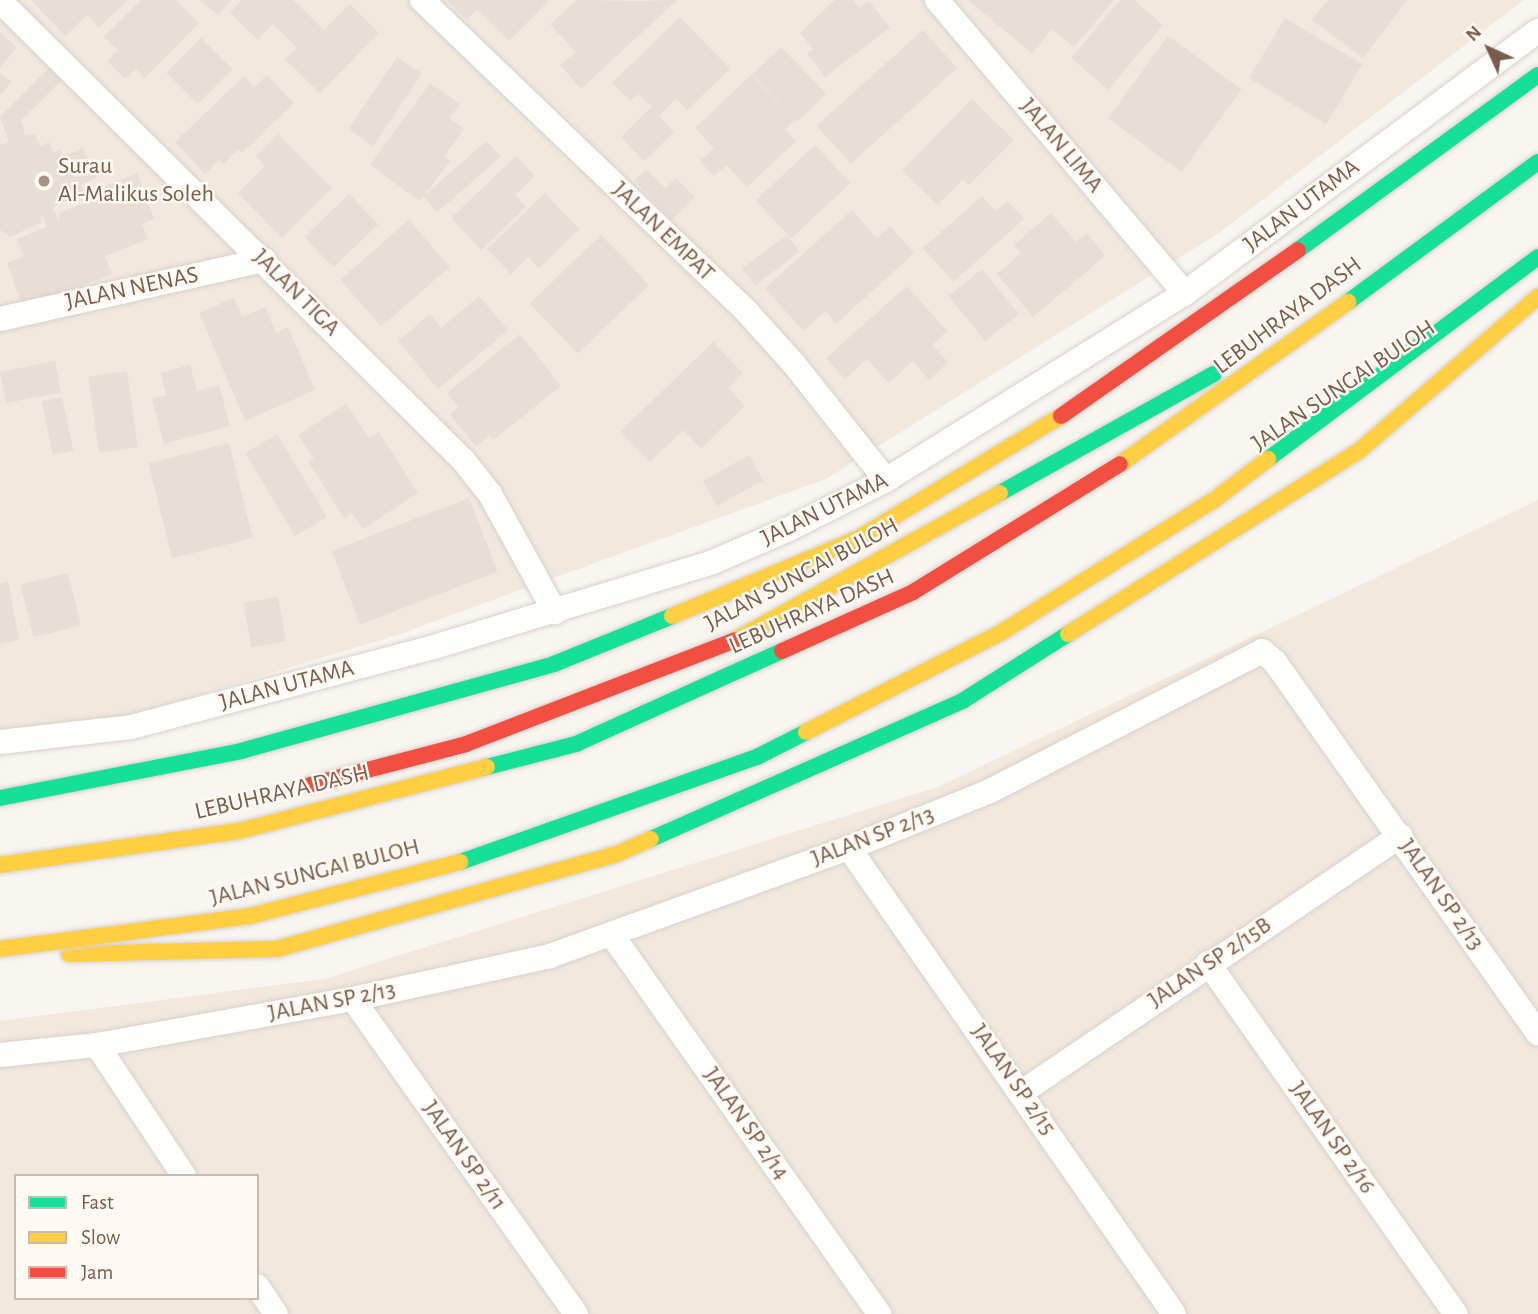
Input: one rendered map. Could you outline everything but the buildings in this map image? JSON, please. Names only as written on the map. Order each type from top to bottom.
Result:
[{"type":"highway","points":[[0,798],[240,751],[554,664],[857,539],[1016,447],[1171,341],[1538,75]]},
{"type":"highway","points":[[1370,264],[1538,144]]},
{"type":"highway","name":"LEBUHRAYA DASH","points":[[0,866],[239,831],[576,744],[913,592],[1160,440],[1538,162]]},
{"type":"highway","points":[[0,953],[250,916],[485,856],[757,757],[1002,632],[1214,500],[1538,257]]},
{"type":"highway","name":"JALAN SUNGAI BULOH","points":[[0,953],[233,921],[404,876],[587,819],[937,671],[1124,559],[1395,382],[1538,277]]},
{"type":"highway","points":[[0,953],[277,949],[617,854],[964,700],[1360,450],[1538,297]]},
{"type":"highway","name":"JALAN SUNGAI BULOH","points":[[295,789],[466,744],[735,640],[1039,474],[1230,363]]},
{"type":"highway","points":[[39,841],[163,823]]},
{"type":"street","name":"JALAN EMPAT","points":[[422,0],[748,313],[794,364],[886,480]]},
{"type":"street","name":"JALAN LIMA","points":[[937,0],[1185,293]]},
{"type":"street","name":"JALAN TIGA","points":[[0,1],[464,461],[490,494],[555,612]]},
{"type":"street","name":"JALAN UTAMA","points":[[0,742],[131,727],[555,612],[713,562],[886,480],[1185,293],[1538,31]]},
{"type":"street","name":"JALAN NENAS","points":[[0,318],[264,260]]},
{"type":"street","name":"JALAN SP 2/13","points":[[0,1055],[97,1045],[353,999],[550,956],[849,848],[990,791],[1262,651],[1275,662],[1538,1033]]},
{"type":"street","name":"JALAN SP 2/15B","points":[[1022,1092],[1208,963],[1400,836]]},
{"type":"street","name":"JALAN SP 2/15","points":[[849,848],[1022,1092],[1174,1314]]},
{"type":"street","name":"JALAN SP 2/14","points":[[612,935],[879,1314]]},
{"type":"street","name":"JALAN SP 2/16","points":[[1208,963],[1457,1314]]},
{"type":"street","name":"JALAN SP 2/11","points":[[353,999],[576,1314]]},
{"type":"street","points":[[97,1045],[183,1174]]},
{"type":"street","points":[[259,1289],[274,1313]]},
{"type":"shaded area","points":[[0,0],[1524,0],[1219,233],[826,479],[394,636],[73,733],[0,737]]},
{"type":"shaded area","points":[[1538,500],[1538,1314],[0,1314],[0,1021],[324,979],[938,787]]},
{"type":"traffic: fast","points":[[1298,250],[1538,75]]},
{"type":"traffic: fast","points":[[1348,302],[1538,162]]},
{"type":"traffic: fast","points":[[1268,459],[1538,257]]},
{"type":"traffic: fast","points":[[1000,493],[1214,374]]},
{"type":"traffic: fast","points":[[0,798],[241,751],[554,664],[672,616]]},
{"type":"traffic: fast","points":[[651,839],[964,700],[1068,634]]},
{"type":"traffic: fast","points":[[487,767],[576,744],[782,651]]},
{"type":"traffic: fast","points":[[460,862],[757,757],[806,732]]},
{"type":"traffic: slow","points":[[1068,634],[1360,450],[1538,297]]},
{"type":"traffic: slow","points":[[1120,464],[1348,302]]},
{"type":"traffic: slow","points":[[672,616],[857,539],[1061,416]]},
{"type":"traffic: slow","points":[[806,732],[1002,632],[1214,500],[1268,459]]},
{"type":"traffic: slow","points":[[735,640],[1000,493]]},
{"type":"traffic: slow","points":[[0,865],[239,831],[487,767]]},
{"type":"traffic: slow","points":[[69,954],[277,949],[617,854],[651,839]]},
{"type":"traffic: slow","points":[[0,949],[250,916],[460,862]]},
{"type":"traffic: jam","points":[[1061,416],[1298,250]]},
{"type":"traffic: jam","points":[[782,651],[913,592],[1120,464]]},
{"type":"traffic: jam","points":[[310,785],[466,744],[735,640]]},
{"type":"place","name":"Surau Al-Malikus Soleh","points":[[44,181]]}]
